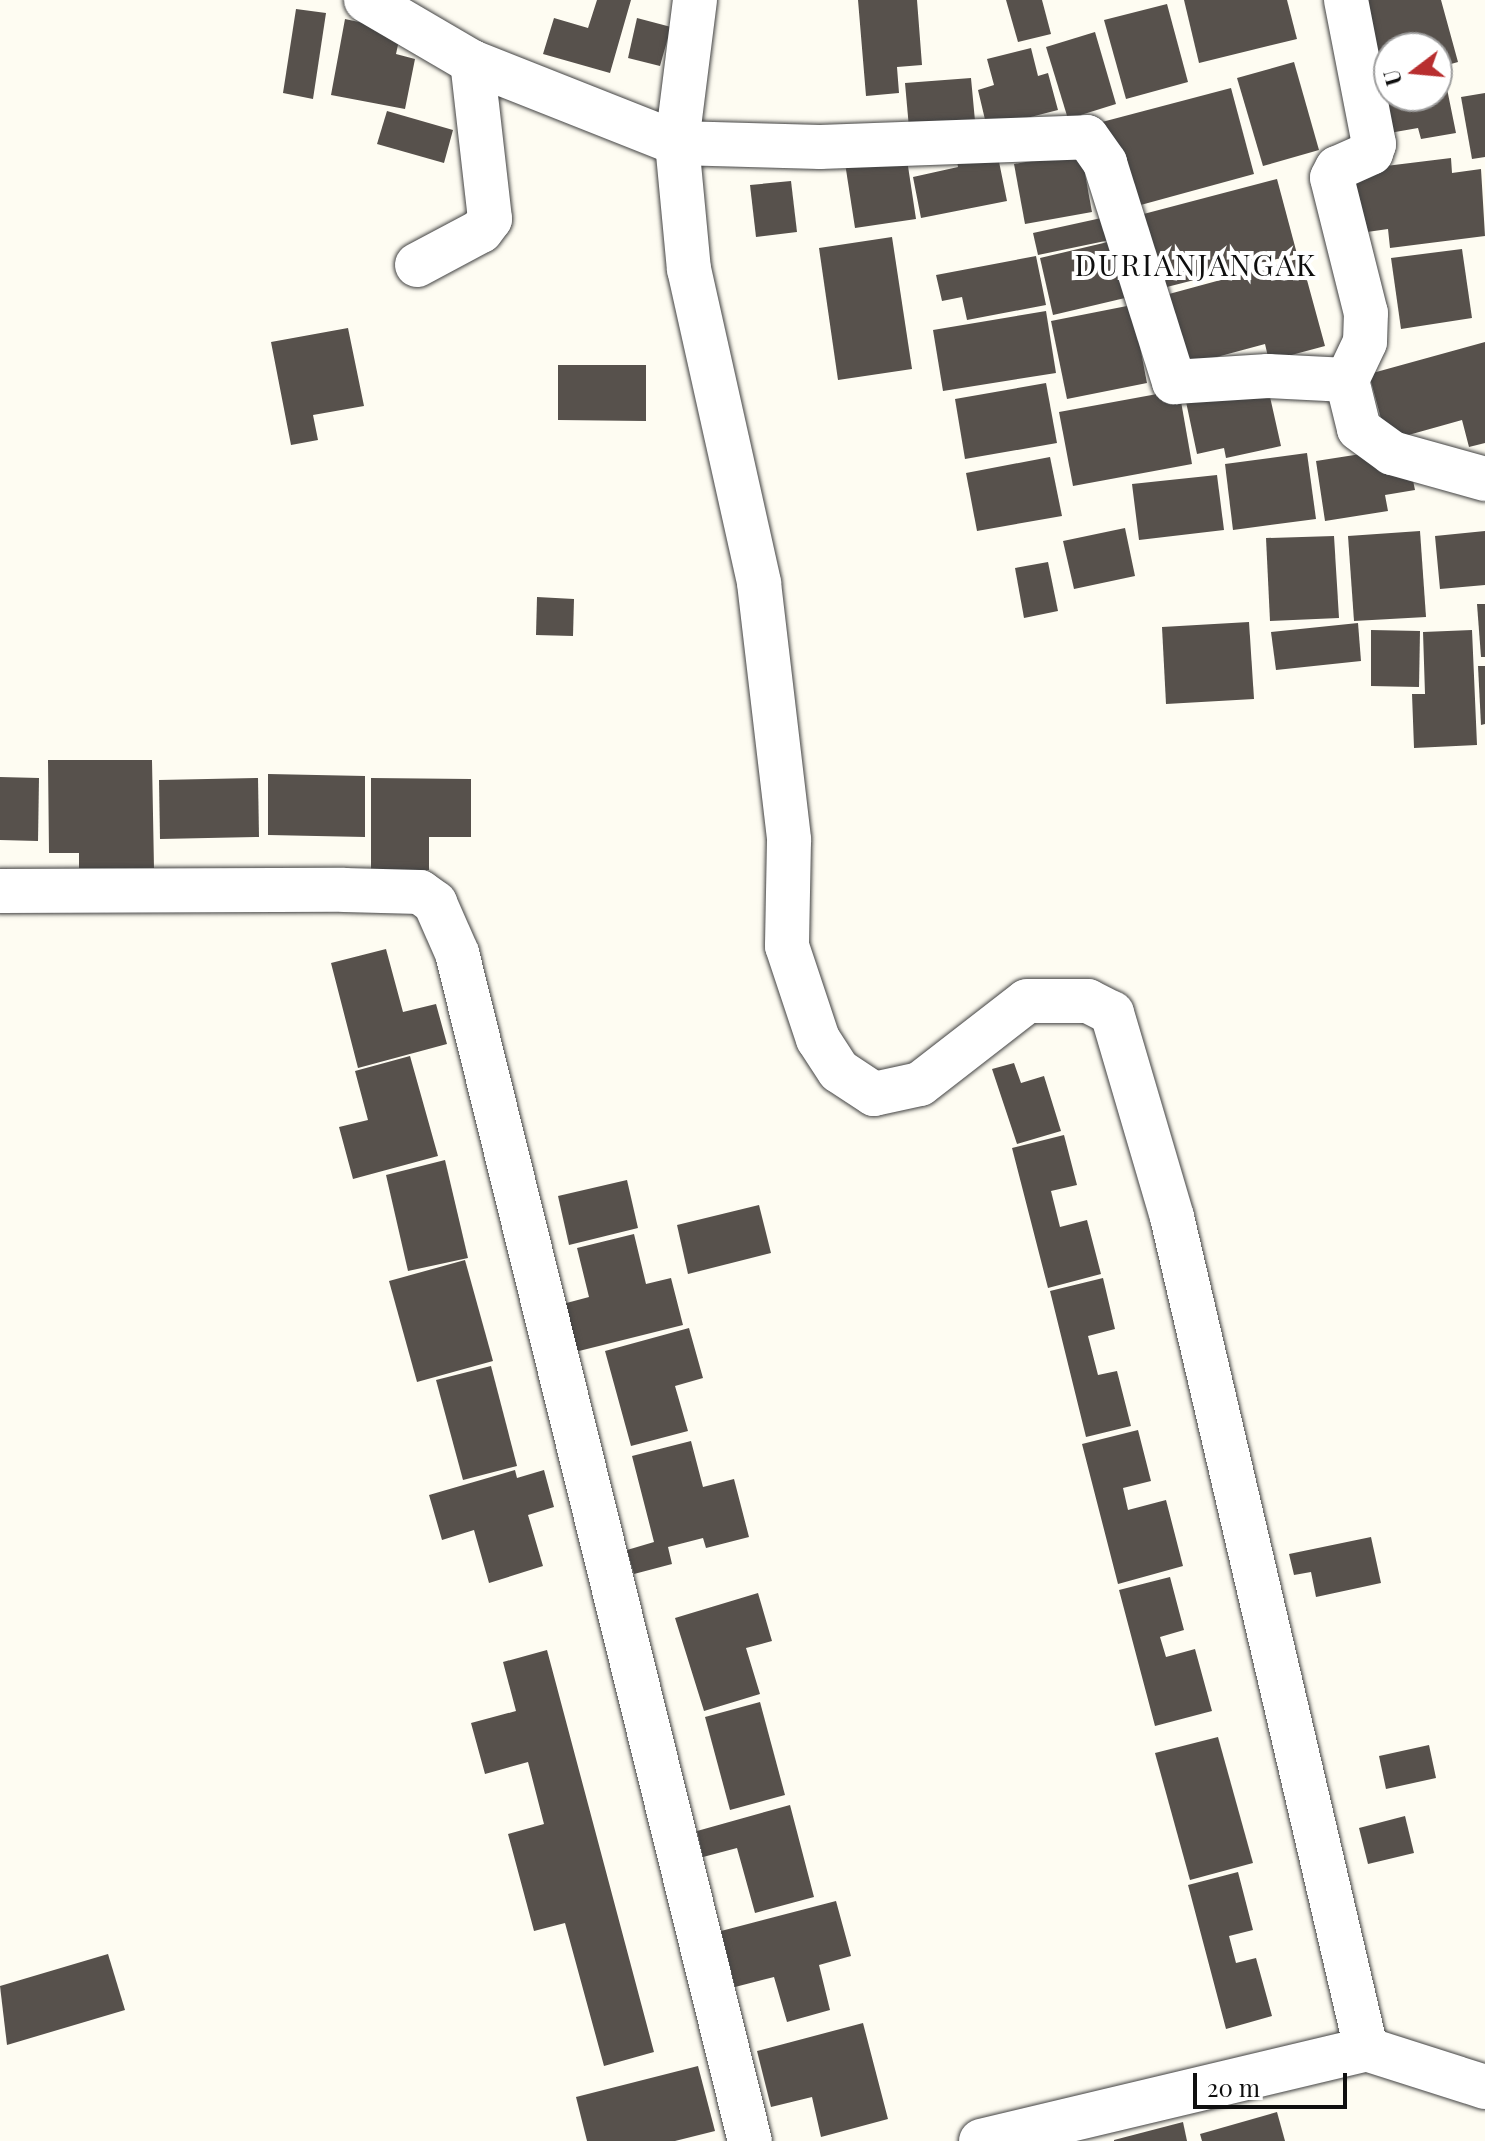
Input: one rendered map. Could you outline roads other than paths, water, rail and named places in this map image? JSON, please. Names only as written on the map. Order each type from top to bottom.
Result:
[{"type":"street","points":[[366,0],[472,62],[677,143],[820,147],[1087,137],[1105,163],[1174,382],[1268,376],[1347,380]]},
{"type":"street","points":[[695,0],[677,143],[689,269],[759,583],[789,840],[787,946],[818,1039],[839,1071],[874,1094],[920,1084],[1027,1001],[1088,1001],[1112,1013],[1172,1217],[1366,2049]]},
{"type":"street","points":[[1346,0],[1374,144],[1371,153],[1337,168],[1332,178],[1366,313],[1365,342],[1347,380],[1359,429],[1369,442],[1485,479]]},
{"type":"street","points":[[417,265],[481,231],[490,219],[472,62]]},
{"type":"street","points":[[0,891],[420,892],[435,903],[457,953],[750,2141]]},
{"type":"street","points":[[981,2141],[1366,2049],[1485,2087]]},
{"type":"district","name":"DURIANJANGAK","points":[[1196,264]]}]
